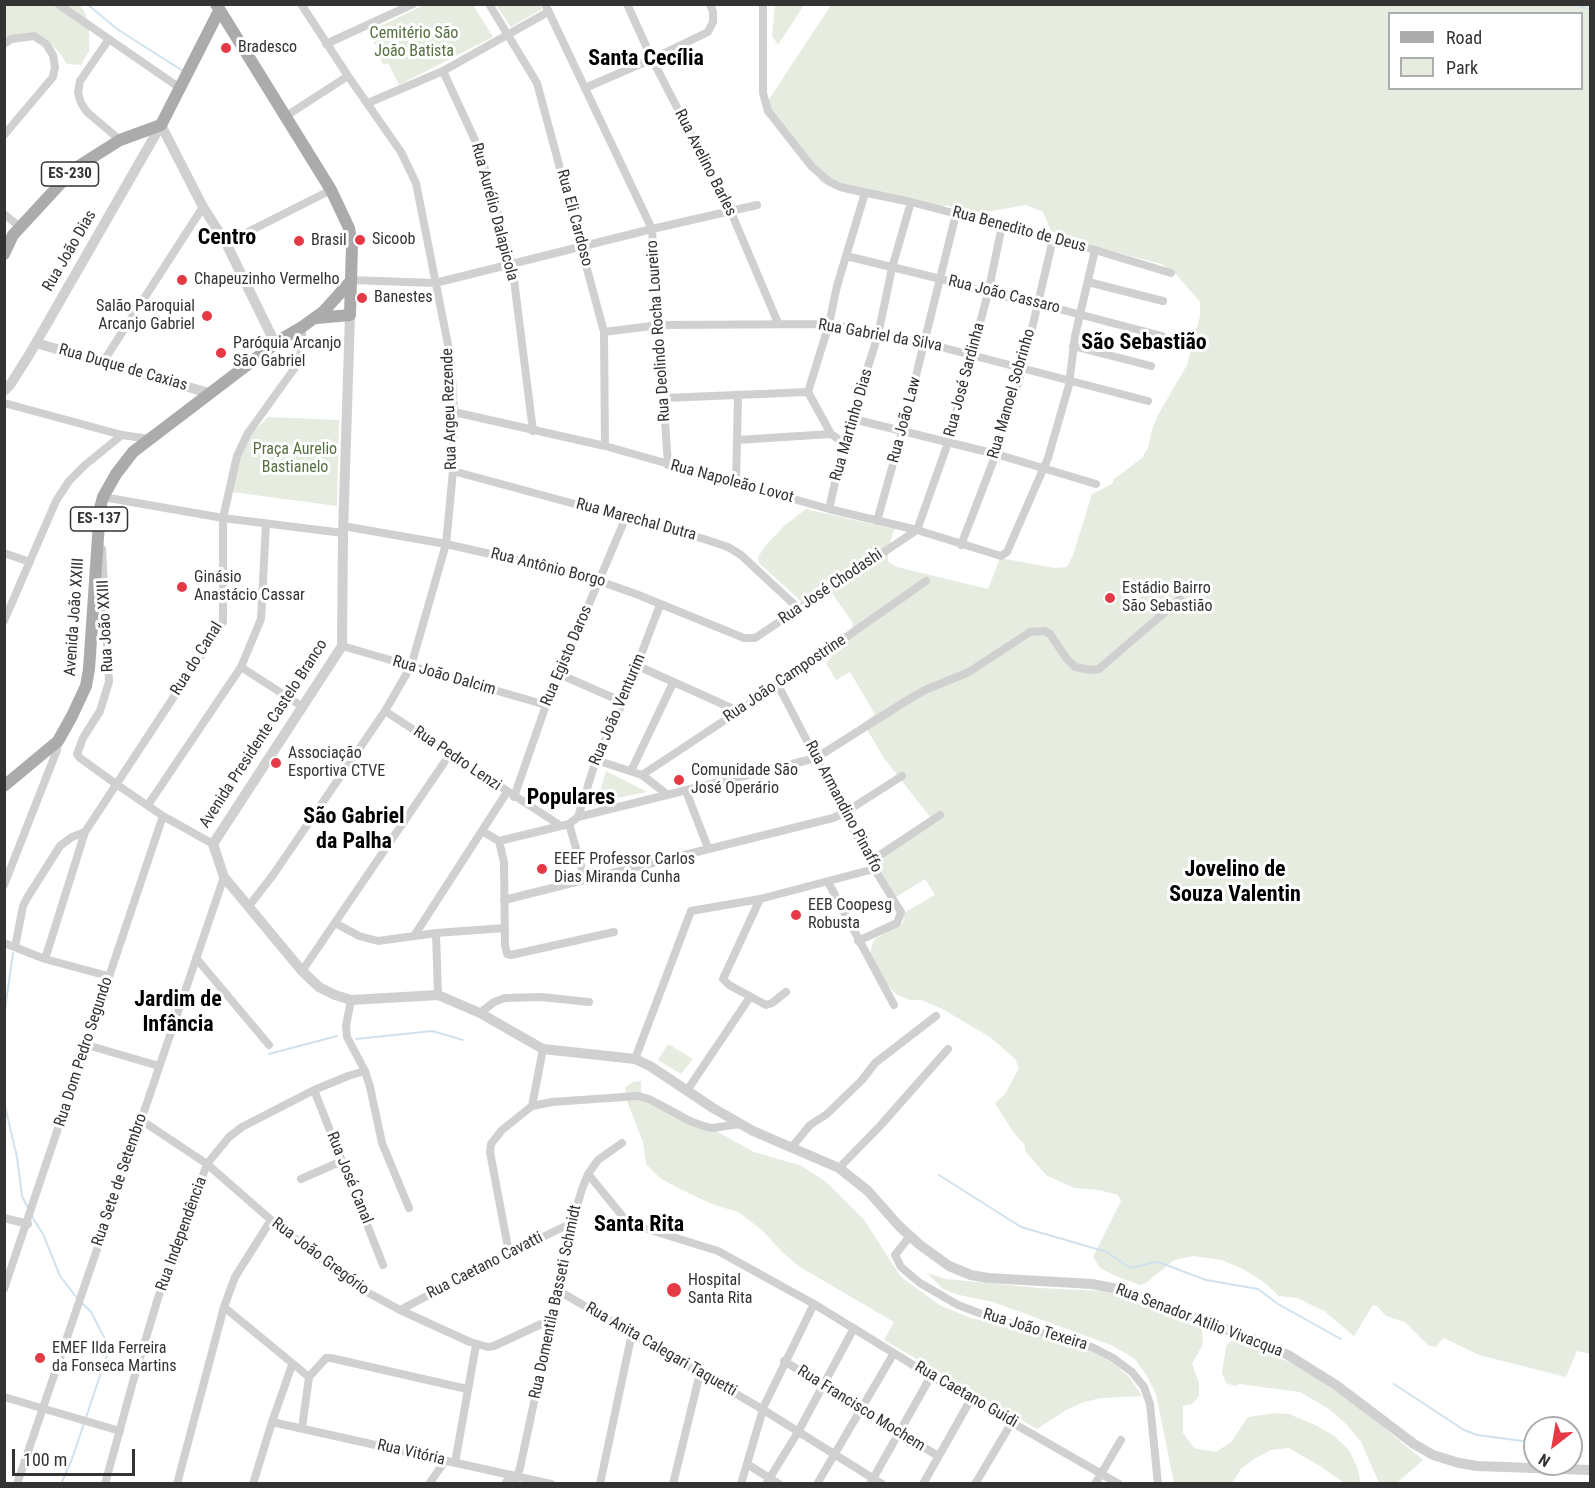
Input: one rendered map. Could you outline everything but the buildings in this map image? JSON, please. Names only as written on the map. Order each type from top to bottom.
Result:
[{"type":"main road","name":"Rua João Dias","points":[[163,121],[221,6]]},
{"type":"main road","name":"Avenida Presidente Castelo Branco","points":[[221,6],[332,190],[349,228],[352,244],[350,315]]},
{"type":"main road","name":"ES-230","points":[[4,254],[12,230],[74,169],[120,140],[163,121]]},
{"type":"main road","name":"Avenida João XXIII","points":[[4,786],[58,741],[86,686],[102,502],[116,474],[133,453],[150,439],[275,343],[313,319],[332,303],[350,281]]},
{"type":"main road","name":"ES-137","points":[[313,319],[350,315]]},
{"type":"street","points":[[58,4],[180,88]]},
{"type":"street","name":"Rua Argeu Rezende","points":[[249,906],[273,875],[385,711],[411,666],[446,544],[453,471],[454,412],[451,360],[416,183],[401,152],[301,4]]},
{"type":"street","points":[[326,44],[413,4]]},
{"type":"street","name":"Rua Eli Cardoso","points":[[489,4],[537,84],[604,332],[605,446]]},
{"type":"street","name":"Rua Avelino Barles","points":[[627,4],[652,59],[731,212],[778,323]]},
{"type":"street","name":"Rua Benedito de Deus","points":[[763,4],[763,93],[768,111],[812,168],[840,188],[911,201],[1095,250],[1171,273]]},
{"type":"street","points":[[368,103],[443,71],[547,8]]},
{"type":"street","name":"Rua Deolindo Rocha Loureiro","points":[[547,8],[652,229],[668,465]]},
{"type":"street","points":[[585,88],[708,32],[713,22],[712,8]]},
{"type":"street","points":[[4,44],[11,39],[34,36],[46,44],[53,56],[55,67],[53,77],[4,135]]},
{"type":"street","points":[[109,39],[80,81],[78,93],[87,112],[120,140]]},
{"type":"street","name":"Rua Aurélio Dalapicola","points":[[443,71],[480,151],[512,264],[532,431]]},
{"type":"street","points":[[286,116],[348,76]]},
{"type":"street","points":[[163,121],[203,207],[226,243],[275,343]]},
{"type":"street","name":"Rua João Dias","points":[[4,391],[36,343],[163,121]]},
{"type":"street","points":[[226,243],[332,190]]},
{"type":"street","points":[[844,443],[831,434],[808,392],[865,193]]},
{"type":"street","name":"Rua Martinho Dias","points":[[829,509],[844,443],[878,334],[892,268],[911,201]]},
{"type":"street","points":[[350,281],[435,283],[652,229],[757,206]]},
{"type":"street","points":[[103,362],[203,207]]},
{"type":"street","points":[[4,214],[12,230]]},
{"type":"street","name":"Rua João Law","points":[[877,521],[925,343],[956,214]]},
{"type":"street","name":"Rua José Sardinha","points":[[917,530],[948,443],[988,293],[1002,226]]},
{"type":"street","name":"Rua Manoel Sobrinho","points":[[962,545],[996,454],[1023,367],[1036,303],[1053,239]]},
{"type":"street","points":[[1044,467],[1069,381],[1073,346],[1095,250]]},
{"type":"street","name":"Rua João Cassaro","points":[[846,256],[1162,336]]},
{"type":"street","points":[[1088,282],[1163,301]]},
{"type":"street","name":"Avenida Presidente Castelo Branco","points":[[213,844],[342,646],[343,529],[350,315]]},
{"type":"street","name":"Rua Gabriel da Silva","points":[[604,332],[659,325],[829,324],[972,354],[1148,401]]},
{"type":"street","name":"Rua do Canal","points":[[85,832],[223,622],[223,518],[237,456],[242,444],[299,362],[303,345],[302,327]]},
{"type":"street","name":"Rua Duque de Caxias","points":[[36,343],[209,393]]},
{"type":"street","points":[[1073,346],[1151,366]]},
{"type":"street","points":[[665,398],[808,392]]},
{"type":"street","points":[[736,483],[738,396]]},
{"type":"street","points":[[4,403],[122,435],[150,439]]},
{"type":"street","name":"Rua Napoleão Lovot","points":[[454,412],[605,446],[829,509],[917,530],[997,556],[1003,556],[1007,552],[1044,467]]},
{"type":"street","points":[[853,418],[1044,467],[1096,484]]},
{"type":"street","points":[[737,440],[831,434]]},
{"type":"street","points":[[4,621],[56,501],[69,481],[122,435]]},
{"type":"street","name":"Rua Marechal Dutra","points":[[453,471],[704,538],[728,547],[741,555],[798,608]]},
{"type":"street","name":"Rua Antônio Borgo","points":[[102,502],[266,524],[343,529],[446,544],[599,580],[744,638]]},
{"type":"street","name":"Rua João XXIII","points":[[102,502],[110,682],[100,711],[83,738],[77,754],[116,784]]},
{"type":"street","name":"Rua Egisto Daros","points":[[414,936],[482,831],[511,794],[546,705],[626,517]]},
{"type":"street","points":[[148,805],[242,667],[261,619],[266,524]]},
{"type":"street","name":"Rua José Chodashi","points":[[744,638],[755,638],[917,530]]},
{"type":"street","points":[[4,553],[30,562]]},
{"type":"street","name":"Rua João Campostrine","points":[[642,775],[778,685],[926,581]]},
{"type":"street","points":[[482,831],[499,841],[565,825],[578,817],[816,758],[906,700],[969,672],[1030,632],[1050,634],[1075,667],[1099,669],[1180,599]]},
{"type":"street","name":"Rua João Venturim","points":[[578,817],[596,760],[638,666],[660,605]]},
{"type":"street","name":"Rua João Dalcim","points":[[342,646],[546,705]]},
{"type":"street","points":[[638,666],[738,711]]},
{"type":"street","points":[[242,667],[303,707]]},
{"type":"street","points":[[559,674],[623,702]]},
{"type":"street","points":[[631,771],[673,683]]},
{"type":"street","name":"Rua Armandino Pinaffo","points":[[778,685],[872,865],[899,908],[901,916],[897,923],[858,942]]},
{"type":"street","name":"Rua Pedro Lenzi","points":[[385,711],[511,794],[565,825]]},
{"type":"street","points":[[4,885],[57,750],[58,741]]},
{"type":"street","points":[[302,971],[450,754]]},
{"type":"street","points":[[596,760],[642,775],[668,795]]},
{"type":"street","points":[[504,900],[844,813],[902,776]]},
{"type":"street","points":[[116,784],[163,816],[213,844],[224,877]]},
{"type":"street","points":[[686,791],[708,848]]},
{"type":"street","points":[[635,1059],[691,911],[760,899],[828,882],[872,865],[940,815]]},
{"type":"street","name":"Rua Dom Pedro Segundo","points":[[4,1289],[29,1221],[108,976],[163,816]]},
{"type":"street","points":[[565,825],[585,879]]},
{"type":"street","points":[[15,947],[23,906],[27,898],[60,846],[72,837],[85,832]]},
{"type":"street","points":[[45,959],[85,832]]},
{"type":"street","points":[[499,841],[504,862],[506,953],[511,955],[614,932]]},
{"type":"street","name":"Rua Senador Atilio Vivacqua","points":[[224,877],[302,971],[319,987],[351,1000],[438,995],[480,1013],[543,1049],[635,1059],[688,1089],[713,1108],[762,1135],[838,1168],[868,1191],[910,1236],[949,1266],[971,1275],[1092,1284],[1118,1289],[1262,1342],[1328,1379],[1414,1444],[1444,1459],[1477,1466],[1590,1470]]},
{"type":"street","name":"Rua Sete de Setembro","points":[[18,1484],[224,877]]},
{"type":"street","points":[[828,882],[858,942],[894,1005]]},
{"type":"street","points":[[760,899],[723,979],[729,985],[763,1004],[770,1004],[786,992]]},
{"type":"street","points":[[335,923],[359,936],[378,941],[436,933],[505,928]]},
{"type":"street","points":[[436,933],[438,995]]},
{"type":"street","points":[[4,943],[45,959],[108,976]]},
{"type":"street","points":[[196,958],[269,1045]]},
{"type":"street","points":[[480,1013],[494,1002],[505,998],[541,997],[589,1002]]},
{"type":"street","points":[[688,1089],[750,997]]},
{"type":"street","points":[[351,1000],[346,1026],[347,1037],[365,1071],[381,1143],[409,1208]]},
{"type":"street","points":[[792,1147],[810,1125],[827,1114],[862,1080],[875,1063],[936,1016]]},
{"type":"street","points":[[87,1045],[159,1066]]},
{"type":"street","points":[[532,1106],[543,1049]]},
{"type":"street","points":[[838,1168],[880,1126],[948,1049]]},
{"type":"street","name":"Rua Independência","points":[[105,1484],[158,1298],[207,1164],[229,1137],[242,1127],[314,1090],[365,1071]]},
{"type":"street","name":"Rua José Canal","points":[[314,1090],[383,1265]]},
{"type":"street","points":[[509,1253],[490,1152],[491,1144],[502,1130],[532,1106],[552,1102],[638,1096],[707,1127],[742,1124]]},
{"type":"street","name":"Rua João Gregório","points":[[141,1120],[207,1164],[271,1220],[356,1286],[400,1310],[476,1345]]},
{"type":"street","name":"Rua Domentila Basseti Schmidt","points":[[505,1484],[514,1479],[559,1291],[572,1223],[588,1174],[598,1160],[622,1143]]},
{"type":"street","points":[[301,1179],[342,1161]]},
{"type":"street","name":"Rua Caetano Guidi","points":[[588,1174],[624,1218],[640,1227],[712,1247],[814,1304],[931,1376],[1119,1484]]},
{"type":"street","points":[[4,1218],[29,1221]]},
{"type":"street","points":[[177,1484],[224,1307],[235,1277],[271,1220]]},
{"type":"street","name":"Rua Caetano Cavatti","points":[[400,1310],[572,1223]]},
{"type":"street","name":"Rua João Texeira","points":[[910,1236],[895,1255],[905,1271],[920,1284],[980,1314],[1092,1347],[1113,1358],[1132,1372],[1144,1388],[1150,1404],[1158,1484]]},
{"type":"street","name":"Rua Anita Calegari Taquetti","points":[[559,1291],[762,1410],[872,1481],[882,1484]]},
{"type":"street","points":[[741,1484],[762,1410],[784,1361],[814,1304]]},
{"type":"street","points":[[224,1307],[309,1377]]},
{"type":"street","points":[[455,1463],[476,1345],[494,1346],[552,1319]]},
{"type":"street","points":[[768,1481],[798,1432],[854,1328]]},
{"type":"street","points":[[600,1484],[632,1334]]},
{"type":"street","points":[[817,1484],[894,1353]]},
{"type":"street","points":[[302,1428],[309,1377],[326,1358],[467,1389]]},
{"type":"street","name":"Rua Francisco Mochem","points":[[784,1361],[938,1456]]},
{"type":"street","points":[[254,1484],[292,1365]]},
{"type":"street","points":[[673,1484],[700,1373]]},
{"type":"street","points":[[872,1481],[931,1376]]},
{"type":"street","points":[[4,1397],[120,1431]]},
{"type":"street","points":[[922,1484],[970,1399]]},
{"type":"street","name":"Rua Vitória","points":[[272,1422],[455,1463],[514,1479],[551,1484]]},
{"type":"street","points":[[975,1484],[1012,1422]]},
{"type":"street","points":[[1095,1484],[1121,1440]]},
{"type":"street","points":[[429,1484],[445,1461]]},
{"type":"street","points":[[747,1464],[768,1481],[779,1484]]},
{"type":"green space","points":[[5,5],[79,5],[85,12],[89,26],[89,51],[81,65],[67,64],[49,42],[5,37]]},
{"type":"green space","name":"Cemitério São João Batista","points":[[424,5],[473,5],[493,37],[399,85],[388,63],[383,65],[370,31]]},
{"type":"green space","points":[[496,5],[540,5],[542,9],[511,27]]},
{"type":"green space","points":[[775,5],[804,5],[778,45],[772,36]]},
{"type":"green space","points":[[831,5],[1590,5],[1590,1354],[1577,1351],[1566,1377],[1479,1355],[1444,1338],[1435,1347],[1428,1345],[1405,1322],[1386,1316],[1377,1306],[1373,1305],[1354,1336],[1324,1311],[1297,1298],[1279,1296],[1265,1283],[1245,1270],[1222,1260],[1193,1256],[1174,1260],[1146,1283],[1140,1285],[1100,1268],[1093,1257],[1121,1201],[1118,1195],[1099,1190],[1074,1188],[1046,1175],[1026,1152],[1024,1144],[1013,1132],[995,1103],[1005,1094],[1019,1068],[1015,1059],[990,1037],[944,1010],[922,1000],[910,1000],[896,994],[885,983],[870,957],[875,939],[903,923],[904,913],[935,895],[925,879],[896,897],[871,859],[873,854],[930,817],[884,758],[863,723],[875,714],[850,672],[836,680],[826,663],[851,632],[853,623],[831,592],[804,604],[759,563],[758,557],[784,526],[806,509],[894,529],[888,551],[888,562],[897,567],[988,589],[1000,558],[1055,568],[1067,567],[1092,494],[1112,484],[1114,479],[1142,458],[1148,448],[1158,415],[1187,365],[1200,316],[1200,302],[1175,273],[1161,264],[1063,238],[1051,231],[1043,212],[1026,205],[980,213],[947,205],[936,211],[846,193],[822,183],[766,104]]},
{"type":"green space","name":"Praça Aurelio Bastianelo","points":[[268,417],[339,420],[337,506],[232,492],[238,455],[251,434]]},
{"type":"green space","points":[[606,771],[647,792],[597,802]]},
{"type":"green space","points":[[668,1044],[693,1059],[681,1074],[658,1060]]},
{"type":"green space","points":[[641,1081],[643,1095],[660,1100],[754,1152],[802,1166],[826,1182],[864,1220],[901,1277],[941,1306],[971,1318],[1048,1336],[1087,1348],[1114,1364],[1130,1378],[1142,1396],[1101,1398],[1084,1402],[1068,1409],[1037,1429],[884,1340],[894,1322],[800,1267],[782,1252],[762,1230],[738,1212],[712,1204],[680,1189],[660,1178],[646,1164],[643,1142],[627,1101],[625,1088],[633,1082]]},
{"type":"green space","points":[[927,1273],[946,1279],[1039,1288],[1103,1291],[1141,1301],[1202,1329],[1203,1344],[1192,1364],[1199,1383],[1199,1396],[1192,1404],[1183,1406],[1183,1433],[1194,1448],[1216,1452],[1231,1442],[1248,1417],[1275,1413],[1289,1414],[1333,1435],[1349,1450],[1357,1467],[1359,1483],[1344,1483],[1289,1448],[1271,1450],[1254,1459],[1241,1469],[1232,1483],[1174,1483],[1156,1394],[1134,1358],[1111,1345],[993,1302],[943,1289]]},
{"type":"green space","points":[[1233,1339],[1294,1364],[1350,1400],[1423,1460],[1397,1483],[1379,1483],[1361,1442],[1329,1409],[1300,1392],[1239,1384],[1235,1386],[1226,1383],[1222,1373],[1226,1346]]},
{"type":"waterway","points":[[87,4],[117,29],[183,71]]},
{"type":"waterway","points":[[1571,4],[1590,9]]},
{"type":"waterway","points":[[4,1016],[13,953]]},
{"type":"waterway","points":[[356,1039],[432,1031],[463,1040]]},
{"type":"waterway","points":[[269,1054],[337,1036]]},
{"type":"waterway","points":[[4,1102],[17,1157],[22,1196],[29,1210]]},
{"type":"waterway","points":[[939,1175],[1021,1227],[1107,1252],[1132,1268],[1155,1262],[1206,1280],[1258,1289],[1278,1304],[1341,1339]]},
{"type":"waterway","points":[[31,1215],[43,1234],[60,1276],[77,1298]]},
{"type":"waterway","points":[[61,1484],[72,1459],[107,1355],[106,1341],[91,1312],[81,1302]]},
{"type":"waterway","points":[[1394,1384],[1464,1430],[1477,1435],[1523,1441]]},
{"type":"place","name":"Bradesco","points":[[226,48]]},
{"type":"place","name":"Sicoob","points":[[360,240]]},
{"type":"place","name":"Brasil","points":[[299,241]]},
{"type":"place","name":"Chapeuzinho Vermelho","points":[[182,280]]},
{"type":"place","name":"Banestes","points":[[362,298]]},
{"type":"place","name":"Salão Paroquial Arcanjo Gabriel","points":[[207,316]]},
{"type":"place","name":"Paróquia Arcanjo São Gabriel","points":[[221,353]]},
{"type":"place","name":"Ginásio Anastácio Cassar","points":[[182,587]]},
{"type":"place","name":"Estádio Bairro São Sebastião","points":[[1110,598]]},
{"type":"place","name":"Associação Esportiva CTVE","points":[[276,763]]},
{"type":"place","name":"Comunidade São José Operário","points":[[679,780]]},
{"type":"place","name":"EEEF Professor Carlos Dias Miranda Cunha","points":[[542,869]]},
{"type":"place","name":"EEB Coopesg Robusta","points":[[796,915]]},
{"type":"place","name":"Hospital Santa Rita","points":[[674,1290]]},
{"type":"place","name":"EMEF Ilda Ferreira da Fonseca Martins","points":[[40,1358]]},
{"type":"district","name":"Santa Cecília","points":[[646,59]]},
{"type":"district","name":"Centro","points":[[227,238]]},
{"type":"district","name":"São Sebastião","points":[[1144,343]]},
{"type":"district","name":"Populares","points":[[571,798]]},
{"type":"district","name":"São Gabriel da Palha","points":[[354,830]]},
{"type":"district","name":"Jovelino de Souza Valentin","points":[[1235,882]]},
{"type":"district","name":"Jardim de Infância","points":[[178,1012]]},
{"type":"district","name":"Santa Rita","points":[[639,1225]]}]
